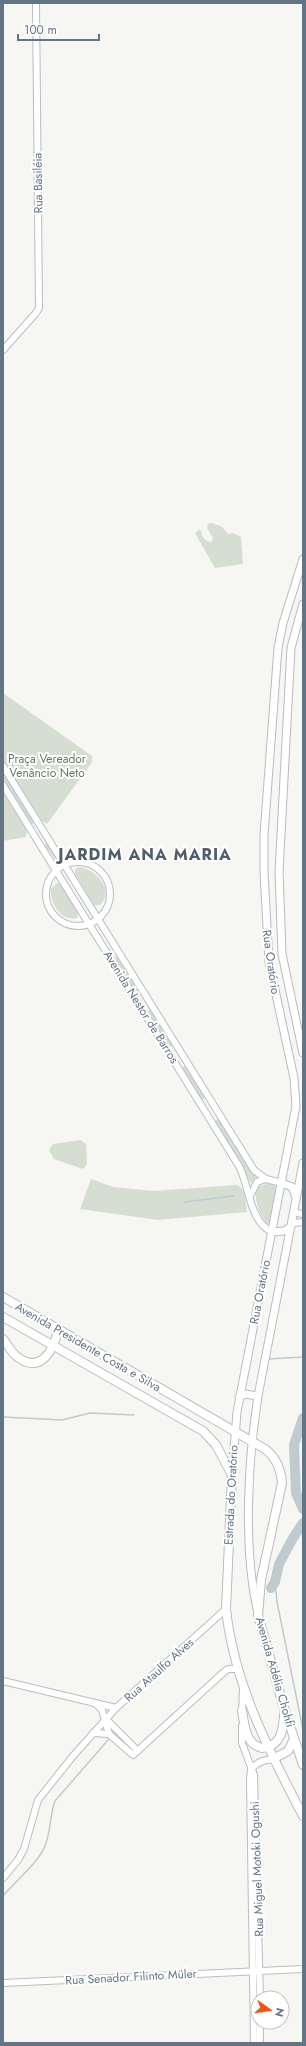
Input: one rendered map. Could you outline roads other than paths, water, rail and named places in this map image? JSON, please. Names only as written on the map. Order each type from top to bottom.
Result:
[{"type":"highway","name":"Avenida Presidente Costa e Silva","points":[[3,1298],[272,1455],[279,1469],[282,1483],[261,1580],[258,1615]]},
{"type":"highway","name":"Avenida Presidente Costa e Silva","points":[[3,1317],[156,1404],[210,1437],[232,1475]]},
{"type":"highway","points":[[3,1339],[16,1357],[28,1362],[42,1359],[49,1354],[54,1346],[58,1330]]},
{"type":"highway","name":"Estrada do Oratório","points":[[232,1475],[226,1610],[239,1669]]},
{"type":"highway","name":"Avenida Adélia Chohfi","points":[[258,1615],[283,1705],[303,1764]]},
{"type":"highway","points":[[239,1669],[258,1727],[267,1748],[303,1816]]},
{"type":"highway","points":[[242,1711],[249,1740],[258,1747],[267,1748],[277,1742],[280,1738],[283,1728],[283,1705]]},
{"type":"highway","points":[[273,1759],[288,1751],[294,1739]]},
{"type":"main road","name":"Rua Oratório","points":[[246,1363],[295,1114],[296,1087],[269,962],[263,845],[278,648],[283,623],[303,559]]},
{"type":"main road","name":"Rua Oratório","points":[[303,604],[291,648],[279,872],[282,954],[303,1053]]},
{"type":"main road","name":"Rua Oratório","points":[[265,1359],[303,1163]]},
{"type":"main road","points":[[282,1182],[292,1187],[296,1197]]},
{"type":"main road","points":[[272,1232],[284,1231],[291,1226]]},
{"type":"main road","name":"Estrada do Oratório","points":[[255,1602],[249,1556],[252,1442],[265,1359]]},
{"type":"main road","name":"Estrada do Oratório","points":[[232,1475],[234,1432],[246,1363]]},
{"type":"main road","points":[[239,1398],[245,1394],[258,1396]]},
{"type":"main road","name":"Avenida Adélia Chohfi","points":[[255,1602],[258,1615]]},
{"type":"street","name":"Rua Basiléia","points":[[3,350],[39,308],[36,3]]},
{"type":"street","name":"Avenida Nestor de Barros","points":[[3,766],[254,1170],[266,1179]]},
{"type":"street","name":"Avenida Nestor de Barros","points":[[3,785],[240,1168],[258,1220],[267,1230],[272,1232]]},
{"type":"street","points":[[76,861],[85,862],[96,868],[104,875],[110,896],[105,911],[98,919],[90,924],[77,926],[68,925],[60,921],[51,912],[46,899],[46,889],[56,870],[64,864],[76,861]]},
{"type":"street","points":[[250,1196],[257,1182],[266,1179],[282,1182]]},
{"type":"street","points":[[293,1212],[303,1214]]},
{"type":"street","points":[[291,1226],[294,1223],[303,1222]]},
{"type":"street","name":"Rua Ataulfo Alves","points":[[3,1878],[18,1860],[24,1849],[38,1800],[93,1733],[116,1708],[226,1610]]},
{"type":"street","points":[[95,1703],[102,1710],[109,1734],[133,1755],[224,1672],[228,1669],[239,1669]]},
{"type":"street","points":[[3,1681],[116,1708]]},
{"type":"street","name":"Rua Miguel Motoki Ogushi","points":[[243,1683],[242,1743],[254,1775],[257,1971]]},
{"type":"street","points":[[105,1720],[138,1751]]},
{"type":"street","points":[[93,1733],[109,1734]]},
{"type":"street","points":[[251,1769],[260,1761],[273,1759]]},
{"type":"street","name":"Rua Senador Filinto Müler","points":[[3,1983],[303,1969]]},
{"type":"street","points":[[257,1971],[259,1990]]},
{"type":"street","points":[[254,2043],[257,1971]]},
{"type":"street","points":[[260,2030],[260,2043]]},
{"type":"waterway","points":[[184,1202],[234,1196]]},
{"type":"waterway","points":[[268,1359],[303,1357]]},
{"type":"waterway","points":[[3,1417],[62,1420],[90,1413],[134,1415]]},
{"type":"waterway","points":[[303,1418],[294,1445],[296,1493],[303,1509]]},
{"type":"waterway","points":[[271,1588],[275,1582],[279,1564],[303,1523]]},
{"type":"waterway","points":[[275,1582],[277,1602],[303,1730]]},
{"type":"waterway","points":[[3,1896],[33,1864],[43,1850],[48,1838],[55,1801],[108,1740]]},
{"type":"district","name":"JARDIM ANA MARIA","points":[[145,854]]},
{"type":"park label","name":"Praça Vereador Venâncio Neto","points":[[47,766]]}]
